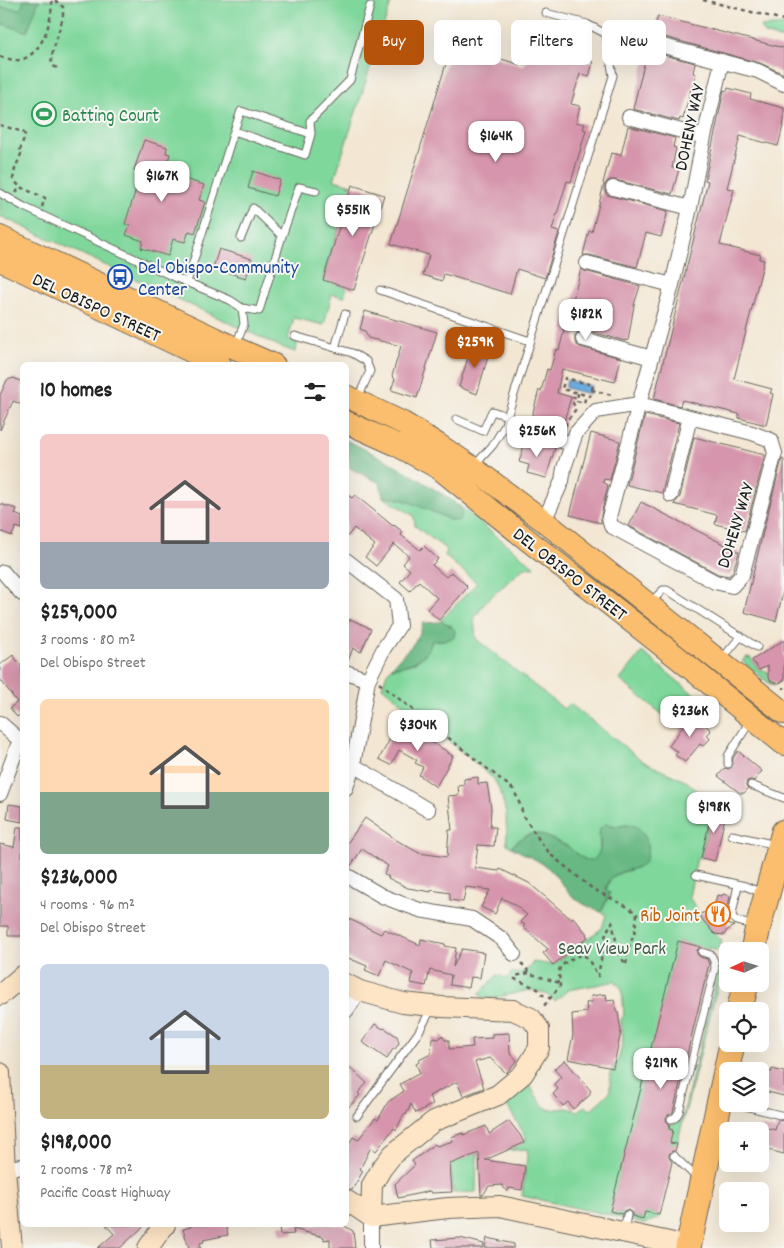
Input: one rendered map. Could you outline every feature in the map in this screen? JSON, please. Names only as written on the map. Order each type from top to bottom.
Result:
[{"type":"highway","points":[[755,942],[782,839]]},
{"type":"highway","points":[[690,1247],[701,1183],[724,1112]]},
{"type":"main road","name":"DEL OBISPO STREET","points":[[0,237],[231,356],[260,362]]},
{"type":"main road","name":"DEL OBISPO STREET","points":[[0,260],[214,362]]},
{"type":"main road","name":"DEL OBISPO STREET","points":[[351,399],[403,423],[437,444],[467,477],[537,531],[677,657],[784,744]]},
{"type":"main road","name":"DEL OBISPO STREET","points":[[349,423],[395,444],[439,468],[467,477]]},
{"type":"main road","name":"DEL OBISPO STREET","points":[[537,531],[649,604],[784,713]]},
{"type":"street","name":"DOHENY WAY","points":[[666,47],[758,71],[784,84]]},
{"type":"street","name":"DOHENY WAY","points":[[537,531],[562,481],[564,468],[576,433],[596,411],[639,404],[752,433],[771,440],[775,453],[742,575],[732,586],[715,582],[611,526],[609,517],[639,404],[672,285],[722,61]]},
{"type":"street","points":[[629,117],[704,137]]},
{"type":"street","points":[[613,188],[690,208]]},
{"type":"street","points":[[587,263],[672,285]]},
{"type":"street","points":[[582,339],[652,358]]},
{"type":"street","points":[[670,495],[690,417]]},
{"type":"street","points":[[529,431],[572,444]]},
{"type":"street","points":[[349,562],[396,599],[399,626],[384,648],[369,678],[350,764],[428,810]]},
{"type":"street","points":[[3,572],[20,592]]},
{"type":"street","points":[[349,673],[369,678]]},
{"type":"street","points":[[0,723],[20,740]]},
{"type":"street","points":[[0,794],[20,744]]},
{"type":"street","points":[[349,877],[382,896],[420,910],[472,919],[502,939],[514,954]]},
{"type":"street","points":[[0,995],[20,978]]},
{"type":"street","points":[[349,1001],[353,988],[403,1003],[513,1010],[532,1018],[536,1025],[539,1048],[523,1074],[498,1095],[434,1121],[393,1154],[372,1185],[371,1248]]},
{"type":"street","points":[[0,1073],[14,1168],[12,1248]]},
{"type":"street","points":[[349,1202],[370,1217],[448,1208],[500,1206],[625,1224],[690,1247]]},
{"type":"street","points":[[148,1248],[163,1227]]},
{"type":"lane","points":[[234,131],[305,154],[311,134],[310,121],[350,80],[370,6]]},
{"type":"lane","points":[[467,477],[494,445],[504,427],[613,76],[606,34],[588,24],[546,13]]},
{"type":"lane","points":[[187,282],[241,111],[311,134]]},
{"type":"lane","points":[[0,193],[39,214],[230,300],[242,308],[259,310],[299,187],[316,191]]},
{"type":"lane","points":[[241,238],[253,208],[282,236]]},
{"type":"lane","points":[[380,290],[530,341]]},
{"type":"lane","points":[[231,356],[244,324],[242,308]]},
{"type":"lane","points":[[336,348],[345,314]]},
{"type":"lane","points":[[295,336],[352,353],[366,361],[370,371],[351,399]]},
{"type":"lane","points":[[456,419],[483,430],[492,411],[507,416]]},
{"type":"lane","points":[[649,604],[663,590],[667,590],[757,647]]},
{"type":"lane","points":[[720,662],[740,636]]},
{"type":"lane","points":[[728,764],[728,756],[751,717]]},
{"type":"lane","points":[[750,785],[784,798]]},
{"type":"lane","points":[[732,835],[782,839]]},
{"type":"lane","points":[[696,875],[746,886],[767,895]]},
{"type":"lane","points":[[738,885],[732,914],[733,918],[737,921],[758,926]]},
{"type":"lane","points":[[671,1119],[675,1118],[680,1108],[715,968],[713,957],[702,952]]},
{"type":"lane","points":[[357,1116],[418,1033],[433,1006]]},
{"type":"lane","points":[[769,1112],[784,1116]]},
{"type":"lane","points":[[674,1156],[701,1183]]},
{"type":"path","points":[[0,57],[21,60],[38,49],[48,28],[54,0],[63,7],[63,17],[51,58],[53,66],[57,68]]},
{"type":"path","points":[[703,0],[784,20]]},
{"type":"path","points":[[0,125],[23,132],[25,135],[13,179],[20,187],[46,198],[39,214]]},
{"type":"path","points":[[12,200],[20,187]]},
{"type":"path","points":[[565,378],[593,385],[590,396],[578,393],[562,389],[565,378]]},
{"type":"path","points":[[592,390],[616,396]]},
{"type":"path","points":[[578,393],[577,401],[584,403],[586,395]]},
{"type":"path","points":[[566,427],[566,422],[576,410],[572,401],[573,398],[577,398]]},
{"type":"path","points":[[369,678],[513,789],[524,817],[551,855],[593,889],[628,906],[637,914],[635,931],[628,950],[626,965],[619,954],[612,922],[606,933],[598,976],[584,955],[580,955],[560,967],[560,986],[549,998],[536,1025]]},
{"type":"path","points":[[514,954],[529,973],[560,983]]},
{"type":"path","points":[[529,973],[515,976],[515,979],[538,989],[541,994],[549,998]]},
{"type":"green space","points":[[0,0],[392,0],[386,20],[364,20],[364,65],[371,65],[334,180],[352,185],[323,279],[347,287],[344,297],[332,294],[324,325],[294,318],[288,339],[298,343],[295,352],[0,216]]},
{"type":"green space","points":[[24,0],[39,0],[27,32],[0,23],[0,7],[21,9]]},
{"type":"green space","points":[[784,25],[784,40],[764,34],[761,27]]},
{"type":"green space","points":[[349,442],[402,469],[445,496],[462,510],[461,518],[458,521],[450,520],[402,499],[383,497],[380,483],[350,468]]},
{"type":"green space","name":"Seav View Park","points":[[383,497],[401,499],[418,504],[450,520],[462,510],[458,505],[535,567],[525,567],[486,601],[474,619],[476,639],[564,709],[570,704],[644,762],[687,782],[706,798],[712,806],[701,858],[697,858],[689,897],[705,923],[722,940],[719,942],[719,951],[678,942],[611,1211],[643,1219],[645,1212],[659,1215],[659,1218],[645,1224],[522,1196],[528,1149],[477,1155],[476,1192],[453,1193],[451,1168],[424,1170],[423,1167],[527,1139],[506,1104],[529,1085],[543,1106],[550,1110],[567,1108],[577,1111],[585,1106],[590,1110],[610,1092],[610,1074],[618,1060],[623,1039],[621,1020],[624,1015],[622,989],[614,980],[612,982],[568,990],[555,1001],[544,993],[530,990],[489,999],[485,999],[479,994],[497,975],[508,978],[511,973],[526,970],[533,962],[553,965],[602,928],[606,915],[601,912],[610,894],[606,890],[608,885],[612,878],[621,872],[631,870],[626,825],[606,824],[599,834],[600,852],[593,860],[588,861],[569,848],[539,834],[517,841],[511,847],[507,844],[506,813],[501,794],[494,779],[382,687],[391,668],[411,664],[425,654],[432,641],[440,641],[452,626],[441,620],[477,583],[445,556],[447,550],[415,526],[414,516]]},
{"type":"green space","points":[[568,554],[679,643],[652,629],[563,558]]},
{"type":"green space","points":[[441,620],[455,631],[454,637],[432,641],[421,658],[405,665],[391,668],[414,643],[423,623],[439,622]]},
{"type":"green space","points":[[642,652],[701,700],[679,728],[620,680]]},
{"type":"green space","points":[[747,657],[751,658],[759,670],[768,672],[770,681],[774,686],[742,661]]},
{"type":"green space","points":[[606,824],[616,826],[633,825],[638,828],[646,838],[647,854],[641,866],[616,874],[610,880],[606,890],[610,893],[601,912],[573,897],[544,865],[511,847],[527,835],[538,834],[567,846],[582,858],[591,860],[595,858],[599,851],[600,828]]},
{"type":"green space","points":[[719,968],[719,981],[677,1144],[666,1142],[673,1130],[669,1129],[670,1124],[675,1124],[682,1119]]},
{"type":"water","points":[[567,380],[591,386],[589,394],[565,388]]},
{"type":"building","points":[[658,16],[784,48],[784,74],[760,63],[666,37],[666,20],[657,20]]},
{"type":"building","points":[[666,56],[695,63],[693,73],[696,74],[683,119],[680,118],[679,121],[633,109],[644,65],[666,65]]},
{"type":"building","points":[[501,59],[511,62],[511,65],[592,65],[593,62],[589,77],[580,74],[571,104],[580,106],[576,122],[585,124],[583,129],[586,130],[571,182],[567,181],[552,230],[559,232],[545,278],[517,269],[510,294],[444,274],[442,281],[423,275],[429,255],[391,244],[446,65],[501,65]]},
{"type":"building","points":[[728,88],[751,94],[750,99],[784,108],[784,122],[778,146],[740,136],[727,188],[734,189],[720,245],[761,255],[759,259],[764,260],[734,379],[772,389],[770,393],[773,394],[766,425],[739,418],[739,414],[682,400],[680,406],[654,399],[708,181],[705,180],[724,90],[727,91]]},
{"type":"building","points":[[628,126],[675,138],[673,147],[676,148],[672,168],[679,169],[672,194],[615,180],[610,180],[605,185],[607,195],[668,211],[661,237],[646,233],[637,267],[583,255],[589,231],[592,232],[611,153],[621,155]]},
{"type":"building","points":[[144,140],[167,147],[166,153],[170,154],[165,173],[204,185],[199,200],[205,202],[195,233],[189,231],[185,242],[173,239],[168,256],[141,248],[143,241],[126,235],[130,225],[125,224],[141,173],[134,170]]},
{"type":"building","points":[[253,171],[280,180],[275,196],[248,188]]},
{"type":"building","points":[[352,185],[384,195],[354,290],[323,280]]},
{"type":"building","points":[[219,249],[252,259],[246,278],[213,268]]},
{"type":"building","points":[[581,269],[640,286],[634,305],[628,341],[585,330],[580,331],[575,336],[575,342],[580,347],[621,358],[615,382],[562,369],[557,393],[571,397],[561,432],[530,423],[547,369],[550,370],[556,349],[559,350],[568,307],[571,307]]},
{"type":"building","points":[[365,311],[437,332],[417,398],[391,390],[395,379],[392,376],[401,346],[368,338],[365,331],[360,329]]},
{"type":"building","points":[[472,344],[490,350],[477,394],[459,387]]},
{"type":"building","points":[[14,378],[20,381],[20,404],[13,401],[0,430],[0,395],[7,380]]},
{"type":"building","points":[[645,415],[679,423],[662,493],[627,485]]},
{"type":"building","points":[[591,433],[620,441],[610,480],[604,479],[603,482],[608,485],[601,523],[570,515]]},
{"type":"building","points":[[694,437],[765,455],[745,531],[715,524],[717,515],[674,504],[680,497]]},
{"type":"building","points":[[526,439],[555,448],[546,478],[527,473],[529,465],[519,462]]},
{"type":"building","points":[[782,459],[784,460],[784,588],[776,621],[744,612]]},
{"type":"building","points":[[355,495],[403,532],[401,535],[420,550],[424,546],[438,559],[432,565],[446,577],[451,572],[453,573],[467,588],[439,620],[427,609],[437,598],[419,581],[410,591],[400,582],[410,570],[403,564],[409,556],[394,544],[376,566],[365,557],[375,545],[354,528],[349,534],[349,496],[352,498]]},
{"type":"building","points":[[641,502],[739,552],[733,571],[729,576],[718,574],[629,526]]},
{"type":"building","points":[[0,504],[17,509],[15,514],[20,516],[20,528],[16,527],[12,536],[0,531]]},
{"type":"building","points":[[350,619],[371,629],[361,652],[353,648],[349,659]]},
{"type":"building","points":[[784,640],[784,680],[776,683],[768,678],[768,666],[759,670],[752,660]]},
{"type":"building","points":[[13,655],[20,664],[20,715],[17,717],[10,708],[17,702],[0,679],[0,665]]},
{"type":"building","points":[[693,712],[711,731],[707,735],[710,739],[703,746],[700,744],[685,762],[675,755],[678,752],[669,746]]},
{"type":"building","points":[[400,721],[427,736],[425,738],[453,756],[436,787],[419,775],[423,767],[415,763],[417,760],[399,750],[391,765],[379,759]]},
{"type":"building","points":[[738,751],[762,771],[754,781],[747,781],[748,789],[744,793],[740,793],[718,776],[725,768],[732,767],[733,758]]},
{"type":"building","points":[[478,777],[478,784],[487,783],[491,808],[490,827],[496,827],[494,846],[478,845],[475,868],[499,871],[500,869],[529,883],[571,919],[573,917],[587,934],[588,937],[553,965],[543,953],[548,949],[523,927],[525,925],[520,922],[527,915],[514,904],[502,898],[495,914],[481,907],[490,890],[466,887],[463,902],[450,900],[450,893],[408,888],[388,878],[384,874],[388,866],[362,849],[349,867],[349,841],[365,818],[419,853],[447,857],[449,830],[452,830],[448,796],[459,795],[458,786],[464,785],[464,779]]},
{"type":"building","points":[[9,804],[20,806],[20,822],[7,819]]},
{"type":"building","points":[[713,806],[727,809],[715,861],[701,858]]},
{"type":"building","points":[[17,827],[20,827],[20,936],[8,936],[8,926],[0,926],[0,844],[14,847]]},
{"type":"building","name":"Rib Joint","points":[[723,894],[730,896],[727,924],[734,926],[726,931],[725,935],[715,934],[699,914],[707,912],[708,907],[714,908],[717,895],[722,896]]},
{"type":"building","points":[[349,919],[381,934],[384,929],[420,945],[421,939],[456,948],[453,967],[462,949],[484,953],[480,978],[471,977],[469,988],[450,985],[451,975],[430,970],[426,986],[411,983],[413,973],[386,960],[379,976],[365,970],[367,966],[349,958]]},
{"type":"building","points":[[678,941],[701,947],[697,950],[697,954],[707,959],[709,964],[673,1112],[666,1118],[670,1124],[669,1129],[673,1130],[670,1143],[677,1144],[675,1151],[669,1154],[672,1162],[659,1215],[645,1212],[643,1219],[632,1216],[632,1213],[628,1210],[625,1210],[622,1214],[610,1211]]},
{"type":"building","points":[[606,994],[607,1001],[614,1000],[621,1032],[613,1068],[568,1059],[573,1035],[572,1014],[587,1012],[586,1003],[592,1002],[591,996]]},
{"type":"building","points":[[375,1024],[397,1036],[399,1043],[387,1059],[362,1042]]},
{"type":"building","points":[[509,1033],[510,1053],[517,1060],[506,1073],[490,1058],[475,1062],[484,1088],[463,1096],[457,1082],[429,1096],[433,1104],[416,1113],[411,1104],[396,1130],[394,1128],[376,1151],[371,1147],[360,1169],[363,1171],[352,1190],[349,1189],[349,1144],[353,1137],[358,1140],[375,1118],[378,1120],[388,1102],[404,1091],[400,1084],[420,1073],[416,1064],[419,1060],[431,1054],[432,1038],[439,1039],[442,1035],[445,1040],[449,1040],[449,1049],[473,1047],[472,1039],[492,1038],[492,1034]]},
{"type":"building","points":[[565,1060],[591,1091],[589,1093],[591,1094],[573,1109],[568,1102],[563,1106],[553,1094],[558,1089],[554,1084],[561,1077],[554,1069]]},
{"type":"building","points":[[349,1067],[367,1083],[358,1093],[360,1095],[349,1107]]},
{"type":"building","points":[[772,1069],[784,1072],[784,1096],[769,1092],[769,1072],[772,1072]]},
{"type":"building","points":[[778,1120],[784,1121],[784,1154],[769,1150],[769,1128],[775,1130]]},
{"type":"building","points":[[509,1121],[524,1143],[485,1160],[525,1166],[522,1190],[509,1188],[507,1192],[502,1185],[489,1186],[481,1195],[479,1153],[450,1164],[452,1192],[431,1193],[430,1191],[398,1198],[395,1184],[415,1165],[412,1161],[435,1144],[437,1146],[453,1141],[451,1137],[463,1133],[463,1135],[486,1126],[489,1134]]},
{"type":"building","points":[[108,1227],[143,1227],[120,1248],[98,1248],[114,1234]]},
{"type":"building","points":[[191,1227],[226,1227],[228,1235],[203,1240],[204,1242],[200,1243],[201,1248],[189,1248],[183,1229]]},
{"type":"building","points":[[279,1227],[346,1227],[353,1231],[355,1248],[330,1248],[330,1239],[324,1240],[324,1237],[293,1229],[294,1234],[280,1235]]},
{"type":"building","points":[[460,1238],[484,1244],[483,1248],[433,1248],[432,1240]]},
{"type":"building","points":[[487,1238],[514,1244],[514,1248],[485,1248]]},
{"type":"place","name":"Batting Court","points":[[44,114]]},
{"type":"place","name":"Del Obispo-Community Center","points":[[120,277]]},
{"type":"place","name":"Rib Joint","points":[[718,914]]}]
